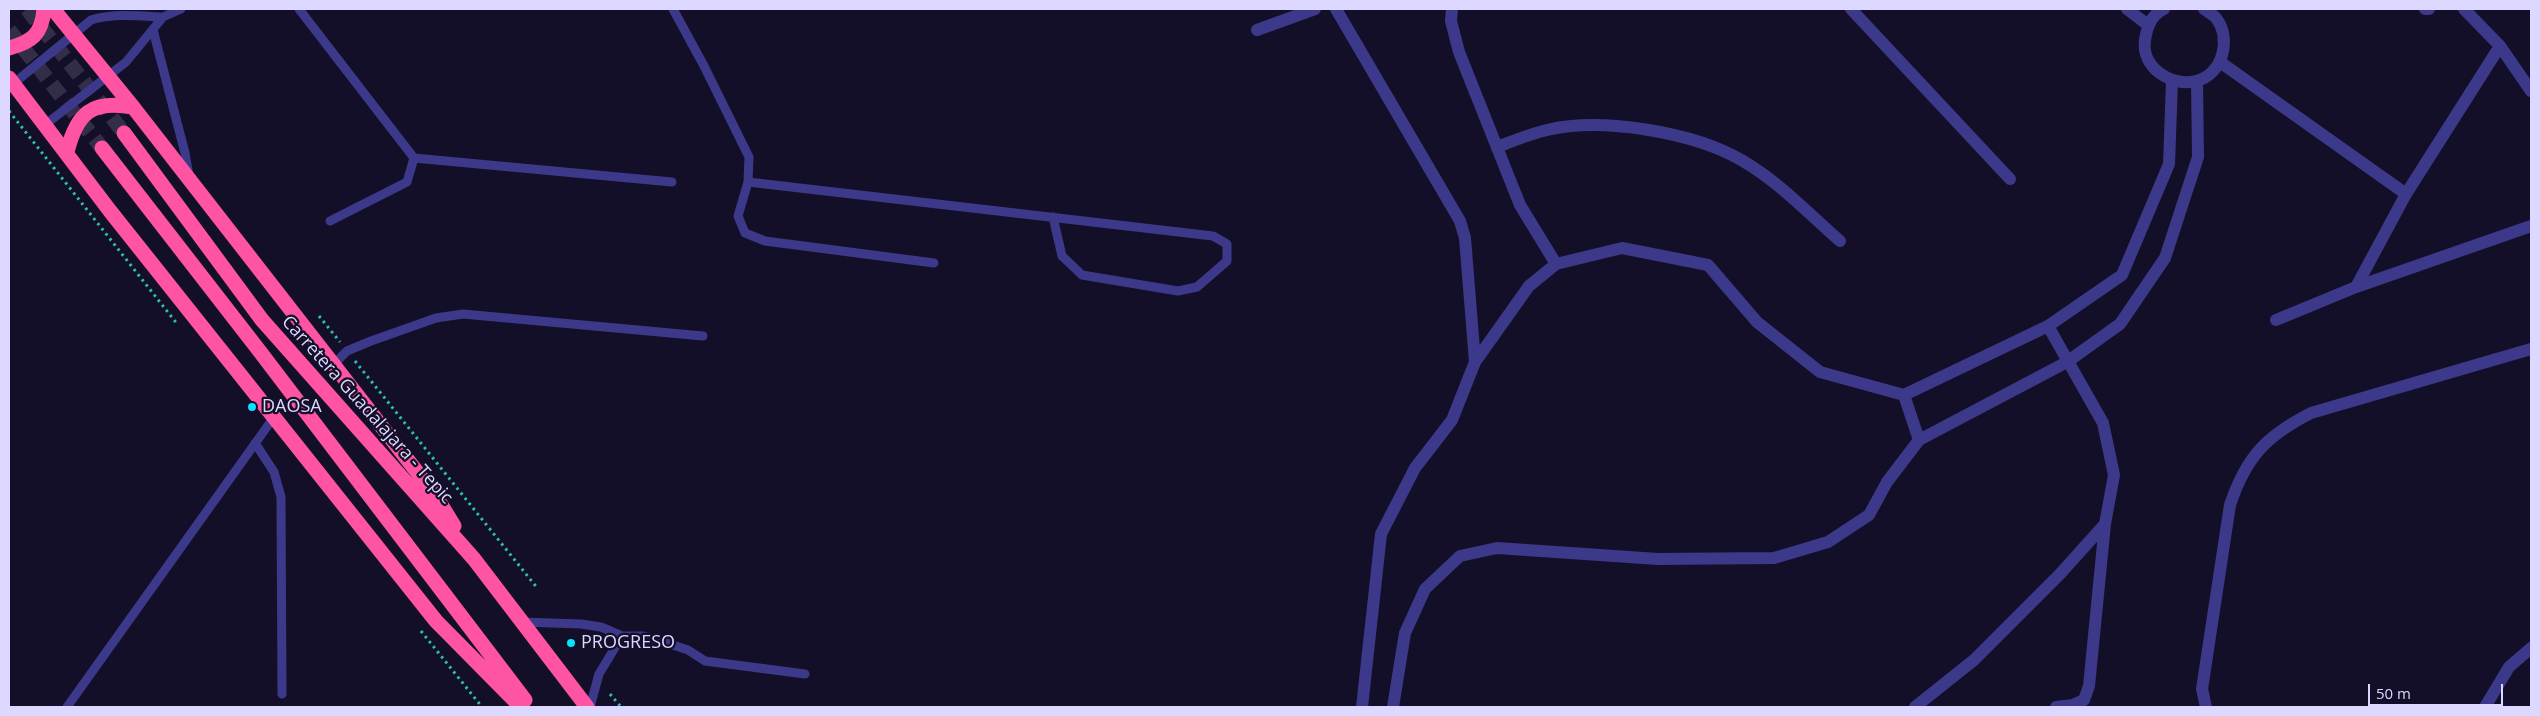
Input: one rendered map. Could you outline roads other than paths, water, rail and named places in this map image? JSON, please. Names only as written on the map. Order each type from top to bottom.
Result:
[{"type":"highway","points":[[9,48],[25,44],[37,35],[44,9]]},
{"type":"highway","points":[[53,9],[133,107],[435,495],[474,559]]},
{"type":"highway","points":[[11,81],[46,124],[110,211],[436,621],[521,707]]},
{"type":"highway","points":[[67,152],[73,130],[81,117],[98,106],[116,104],[133,107]]},
{"type":"highway","name":"Carretera Guadalajara - Tepic","points":[[124,133],[262,320],[474,559],[589,707]]},
{"type":"highway","points":[[102,148],[531,707]]},
{"type":"street","points":[[1257,30],[1315,9]]},
{"type":"street","points":[[1336,9],[1460,221],[1465,238],[1475,362]]},
{"type":"street","points":[[1452,9],[1451,22],[1459,52],[1520,205],[1556,264]]},
{"type":"street","points":[[1852,9],[2010,180]]},
{"type":"street","points":[[2127,9],[2148,25]]},
{"type":"street","points":[[2164,9],[2148,25],[2144,47],[2153,68],[2172,81],[2197,81],[2213,71],[2220,62],[2225,47],[2223,31],[2216,18],[2204,9]]},
{"type":"street","points":[[2464,9],[2500,46],[2531,92]]},
{"type":"street","points":[[2356,287],[2406,194],[2500,46]]},
{"type":"street","points":[[2220,62],[2406,194]]},
{"type":"street","points":[[1362,707],[1381,534],[1415,468],[1452,420],[1475,362],[1529,286],[1556,264],[1622,248],[1708,265],[1757,322],[1820,372],[1904,395],[2048,326],[2122,275],[2169,164],[2172,81]]},
{"type":"street","points":[[1393,707],[1405,634],[1425,589],[1460,556],[1497,548],[1658,560],[1774,558],[1828,542],[1869,514],[1887,482],[1919,440],[2067,362],[2120,324],[2165,258],[2198,157],[2197,81]]},
{"type":"street","points":[[1497,147],[1548,130],[1585,125],[1643,128],[1695,141],[1743,160],[1784,190],[1840,241]]},
{"type":"street","points":[[2276,320],[2356,287],[2531,226]]},
{"type":"street","points":[[2048,326],[2103,423],[2114,475],[2105,524],[2089,686],[2084,700],[2073,705],[2056,707]]},
{"type":"street","points":[[2206,707],[2202,689],[2230,505],[2240,478],[2257,451],[2292,423],[2311,413],[2531,349]]},
{"type":"street","points":[[1904,395],[1919,440]]},
{"type":"street","points":[[1915,707],[1974,660],[2060,574],[2105,524]]},
{"type":"street","points":[[2485,707],[2509,667],[2531,648]]},
{"type":"lane","points":[[46,124],[134,54],[163,17],[181,9]]},
{"type":"lane","points":[[299,9],[414,158],[672,182]]},
{"type":"lane","points":[[673,9],[704,66],[749,157],[748,182],[738,216],[744,233],[765,241],[934,263]]},
{"type":"lane","points":[[11,81],[104,12],[163,17]]},
{"type":"lane","points":[[153,30],[185,153],[189,179]]},
{"type":"lane","points":[[330,221],[407,182],[414,158]]},
{"type":"lane","points":[[748,182],[1053,217],[1213,236],[1228,244],[1227,261],[1197,287],[1178,291],[1082,275],[1062,256],[1053,217]]},
{"type":"lane","points":[[333,366],[347,351],[371,341],[436,318],[463,314],[704,336]]},
{"type":"lane","points":[[67,707],[274,417]]},
{"type":"lane","points":[[255,443],[274,472],[281,497],[282,694]]},
{"type":"lane","points":[[522,622],[581,624],[601,627],[622,636],[643,636],[661,641],[688,650],[705,661],[805,674]]},
{"type":"lane","points":[[589,707],[598,674],[622,636]]},
{"type":"tunnel","points":[[27,9],[124,133]]},
{"type":"tunnel","points":[[9,30],[102,148]]},
{"type":"place","name":"DAOSA","points":[[252,407]]},
{"type":"place","name":"PROGRESO","points":[[571,643]]}]
